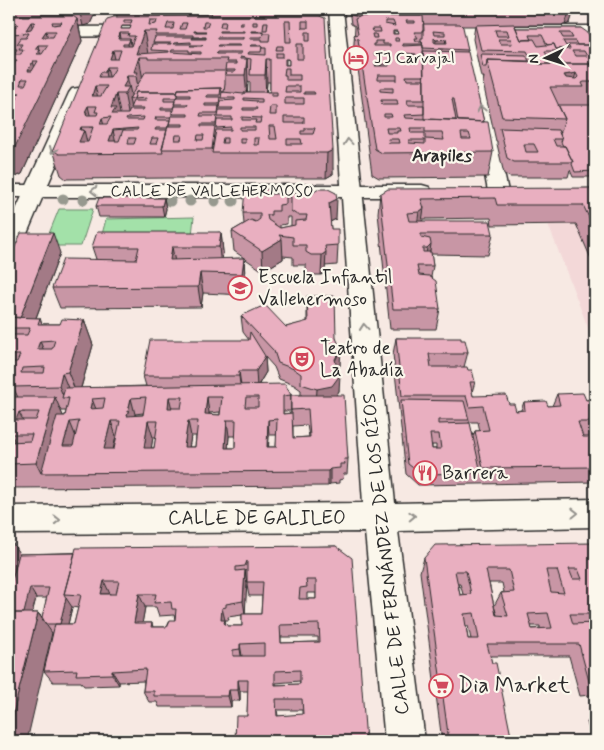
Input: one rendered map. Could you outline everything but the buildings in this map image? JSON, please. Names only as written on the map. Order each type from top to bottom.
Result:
[{"type":"street","name":"CALLE DE FERNÁNDEZ DE LOS RÍOS","points":[[336,9],[332,31],[352,191],[380,517],[405,741]]},
{"type":"street","points":[[578,15],[592,36]]},
{"type":"street","points":[[97,49],[108,24]]},
{"type":"street","points":[[29,32],[108,24],[332,31]]},
{"type":"street","points":[[409,31],[465,31],[592,36]]},
{"type":"street","points":[[465,31],[498,191]]},
{"type":"street","points":[[9,250],[86,75]]},
{"type":"street","name":"CALLE DE VALLEHERMOSO","points":[[9,191],[442,191]]},
{"type":"street","name":"CALLE DE GALILEO","points":[[9,520],[595,513]]},
{"type":"shaded area","points":[[595,208],[595,346],[548,224]]},
{"type":"green space","points":[[59,209],[93,209],[81,246],[44,246]]},
{"type":"green space","points":[[194,217],[191,244],[99,246],[106,219]]},
{"type":"place","name":"JJ Carvajal","points":[[356,58]]},
{"type":"place","name":"Escuela Infantil Vallehermoso","points":[[240,288]]},
{"type":"place","name":"Teatro de La Abadía","points":[[302,359]]},
{"type":"place","name":"Barrera","points":[[425,473]]},
{"type":"place","name":"Dia Market","points":[[441,686]]},
{"type":"district","name":"Arapiles","points":[[442,156]]}]
